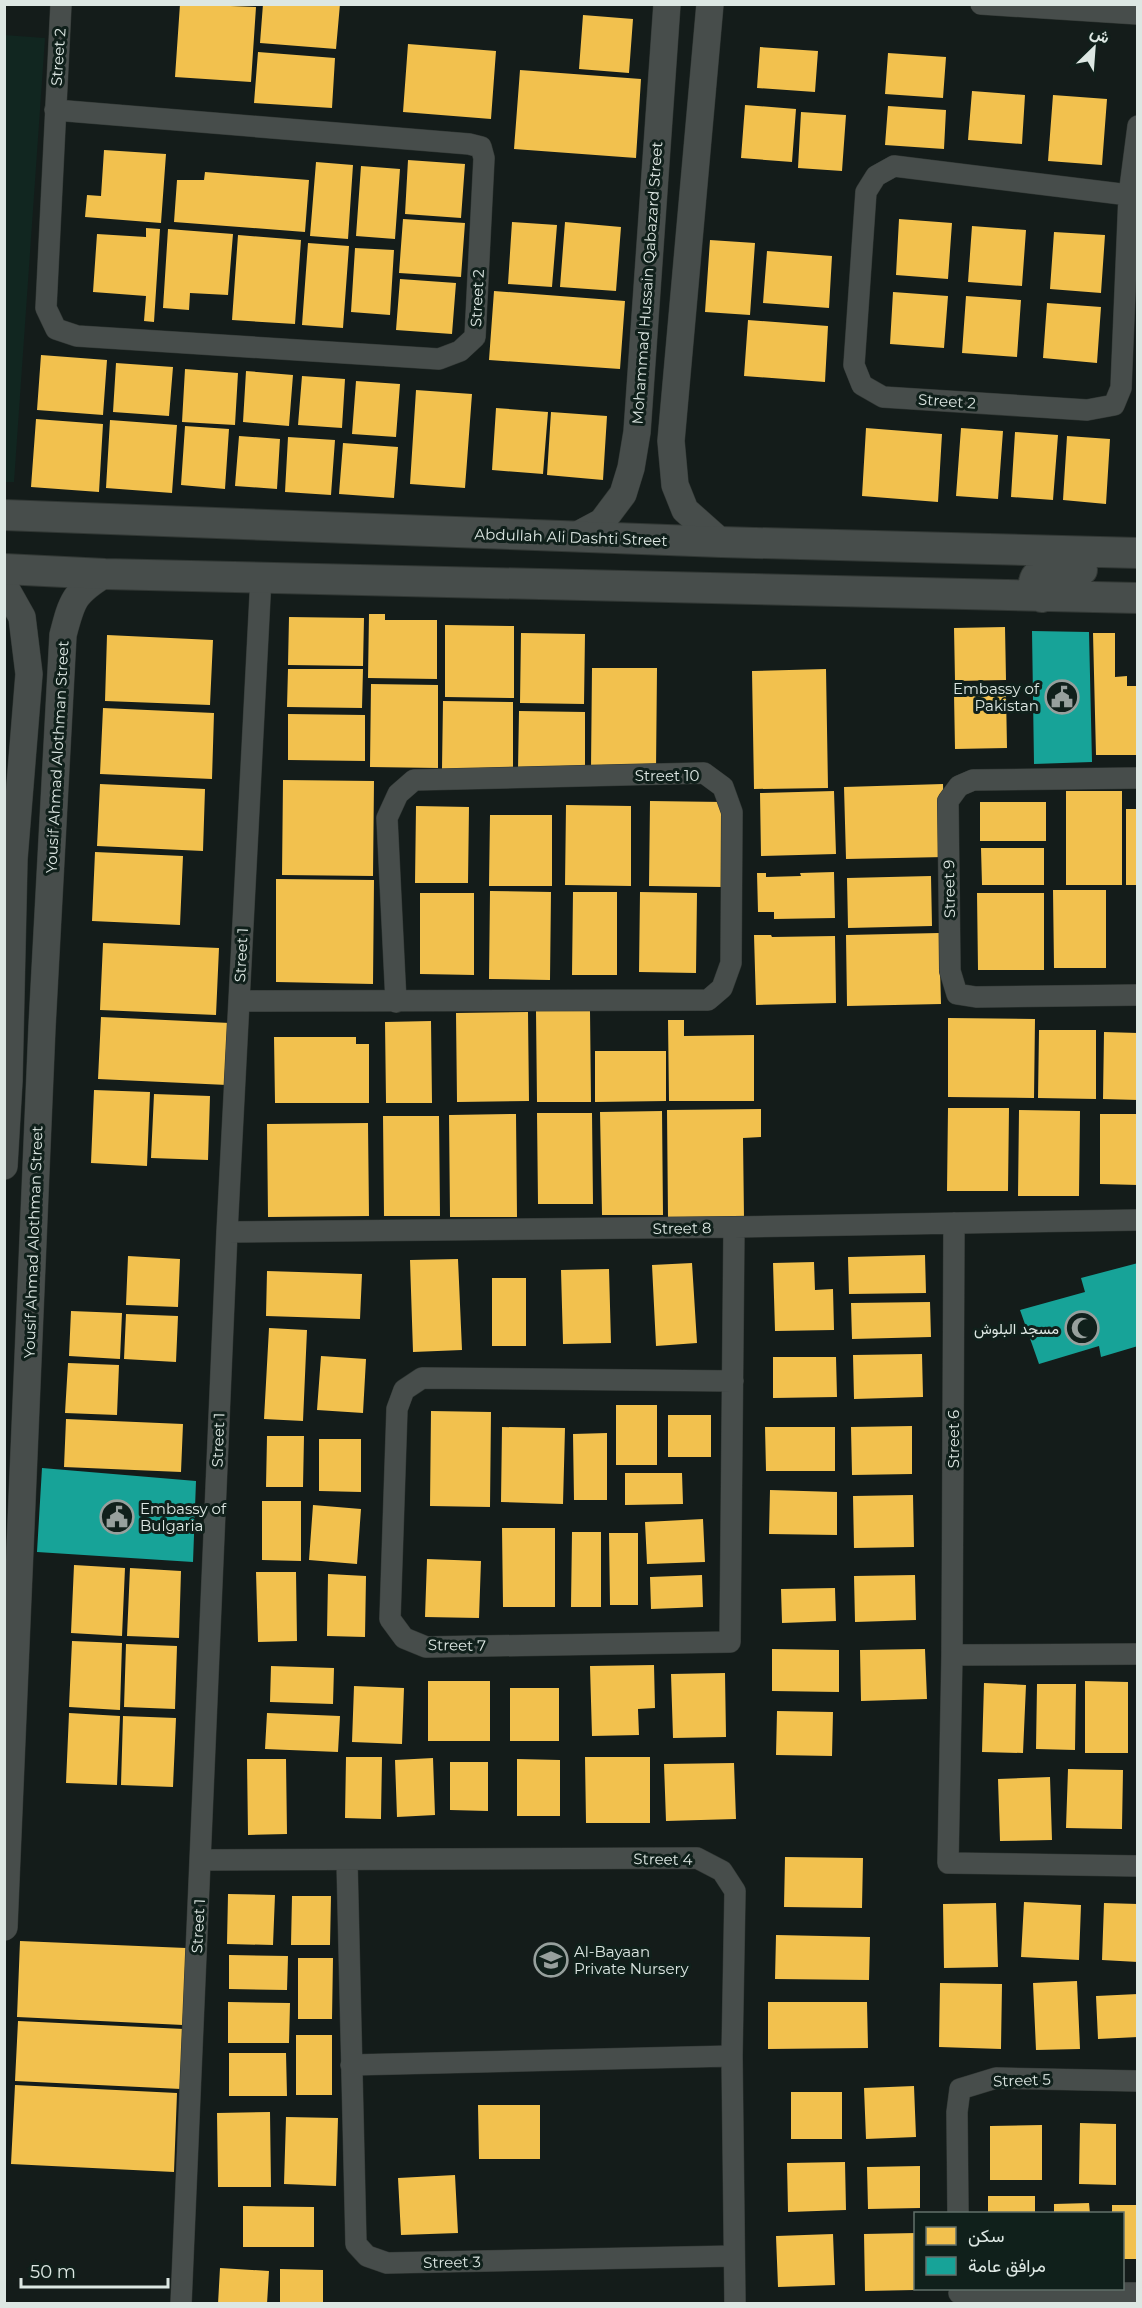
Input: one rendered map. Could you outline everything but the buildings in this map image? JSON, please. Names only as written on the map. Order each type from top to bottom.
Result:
[{"type":"main road","name":"Abdullah Ali Dashti Street","points":[[4,515],[721,542],[1132,553]]},
{"type":"main road","points":[[926,594],[971,587],[994,580],[1000,567],[1000,560],[991,550]]},
{"type":"main road","points":[[1042,597],[1036,593],[1033,586],[1038,573],[1045,570],[1100,570],[1132,553]]},
{"type":"main road","points":[[4,569],[105,574],[1137,598]]},
{"type":"street","name":"Street 2","points":[[55,110],[469,144],[481,147],[484,158],[475,337],[460,351],[439,359],[77,336],[56,329],[46,308],[55,110],[61,4]]},
{"type":"street","points":[[981,4],[1137,14]]},
{"type":"street","name":"Mohammad Hussain Qabazard Street","points":[[574,537],[602,522],[622,494],[631,468],[637,432],[663,8]]},
{"type":"street","points":[[712,8],[671,441],[675,484],[685,510],[721,542]]},
{"type":"street","name":"Street 2","points":[[1129,195],[894,166],[876,176],[866,192],[854,365],[862,385],[883,397],[1087,411],[1114,405],[1121,388],[1129,195],[1137,126]]},
{"type":"street","points":[[637,432],[639,440],[651,449],[658,449],[671,441]]},
{"type":"street","name":"Yousif Ahmad Alothman Street","points":[[4,1927],[42,1027],[63,635],[70,610],[83,588],[105,574]]},
{"type":"street","name":"Street 1","points":[[181,2304],[227,1232],[261,577]]},
{"type":"street","name":"Yousif Ahmad Alothman Street","points":[[4,585],[22,617],[29,674],[14,859],[9,1081],[4,1166]]},
{"type":"street","points":[[29,674],[35,667],[43,667],[47,670],[41,799],[44,809],[53,818]]},
{"type":"street","name":"Street 10","points":[[238,1001],[396,1002],[708,1000],[722,988],[731,963],[732,812],[723,787],[704,773],[414,780],[398,794],[387,818],[396,1002]]},
{"type":"street","name":"Street 9","points":[[1137,778],[973,780],[959,786],[948,801],[950,971],[957,994],[976,997],[1137,995]]},
{"type":"street","points":[[14,859],[22,868],[26,887],[22,1018],[24,1023],[35,1032],[42,1027]]},
{"type":"street","points":[[9,1081],[17,1071],[24,1070],[30,1073],[18,1272],[24,1298],[30,1307]]},
{"type":"street","name":"Street 8","points":[[227,1232],[1137,1220]]},
{"type":"street","name":"Street 6","points":[[954,1223],[952,1655],[948,1863],[1137,1866]]},
{"type":"street","name":"Street 7","points":[[733,1381],[422,1378],[404,1390],[397,1409],[390,1619],[404,1638],[426,1647],[730,1642],[733,1381],[734,1227]]},
{"type":"street","points":[[952,1655],[1137,1654]]},
{"type":"street","name":"Street 4","points":[[201,1860],[696,1858],[722,1871],[735,1891],[732,2056],[735,2304]]},
{"type":"street","name":"Street 3","points":[[347,1861],[356,2244],[367,2256],[387,2263],[734,2256]]},
{"type":"street","points":[[351,2065],[732,2056]]},
{"type":"street","name":"Street 5","points":[[958,2212],[957,2112],[960,2089],[996,2078],[1137,2081]]},
{"type":"street","points":[[959,2295],[1137,2293]]},
{"type":"shaded area","points":[[4,35],[45,38],[14,482],[4,482]]},
{"type":"place","name":"Embassy of Pakistan","points":[[1062,697]]},
{"type":"place","name":"مسجد البلوش","points":[[1082,1328]]},
{"type":"place","name":"Embassy of Bulgaria","points":[[117,1517]]},
{"type":"place","name":"Al-Bayaan Private Nursery","points":[[551,1960]]}]
